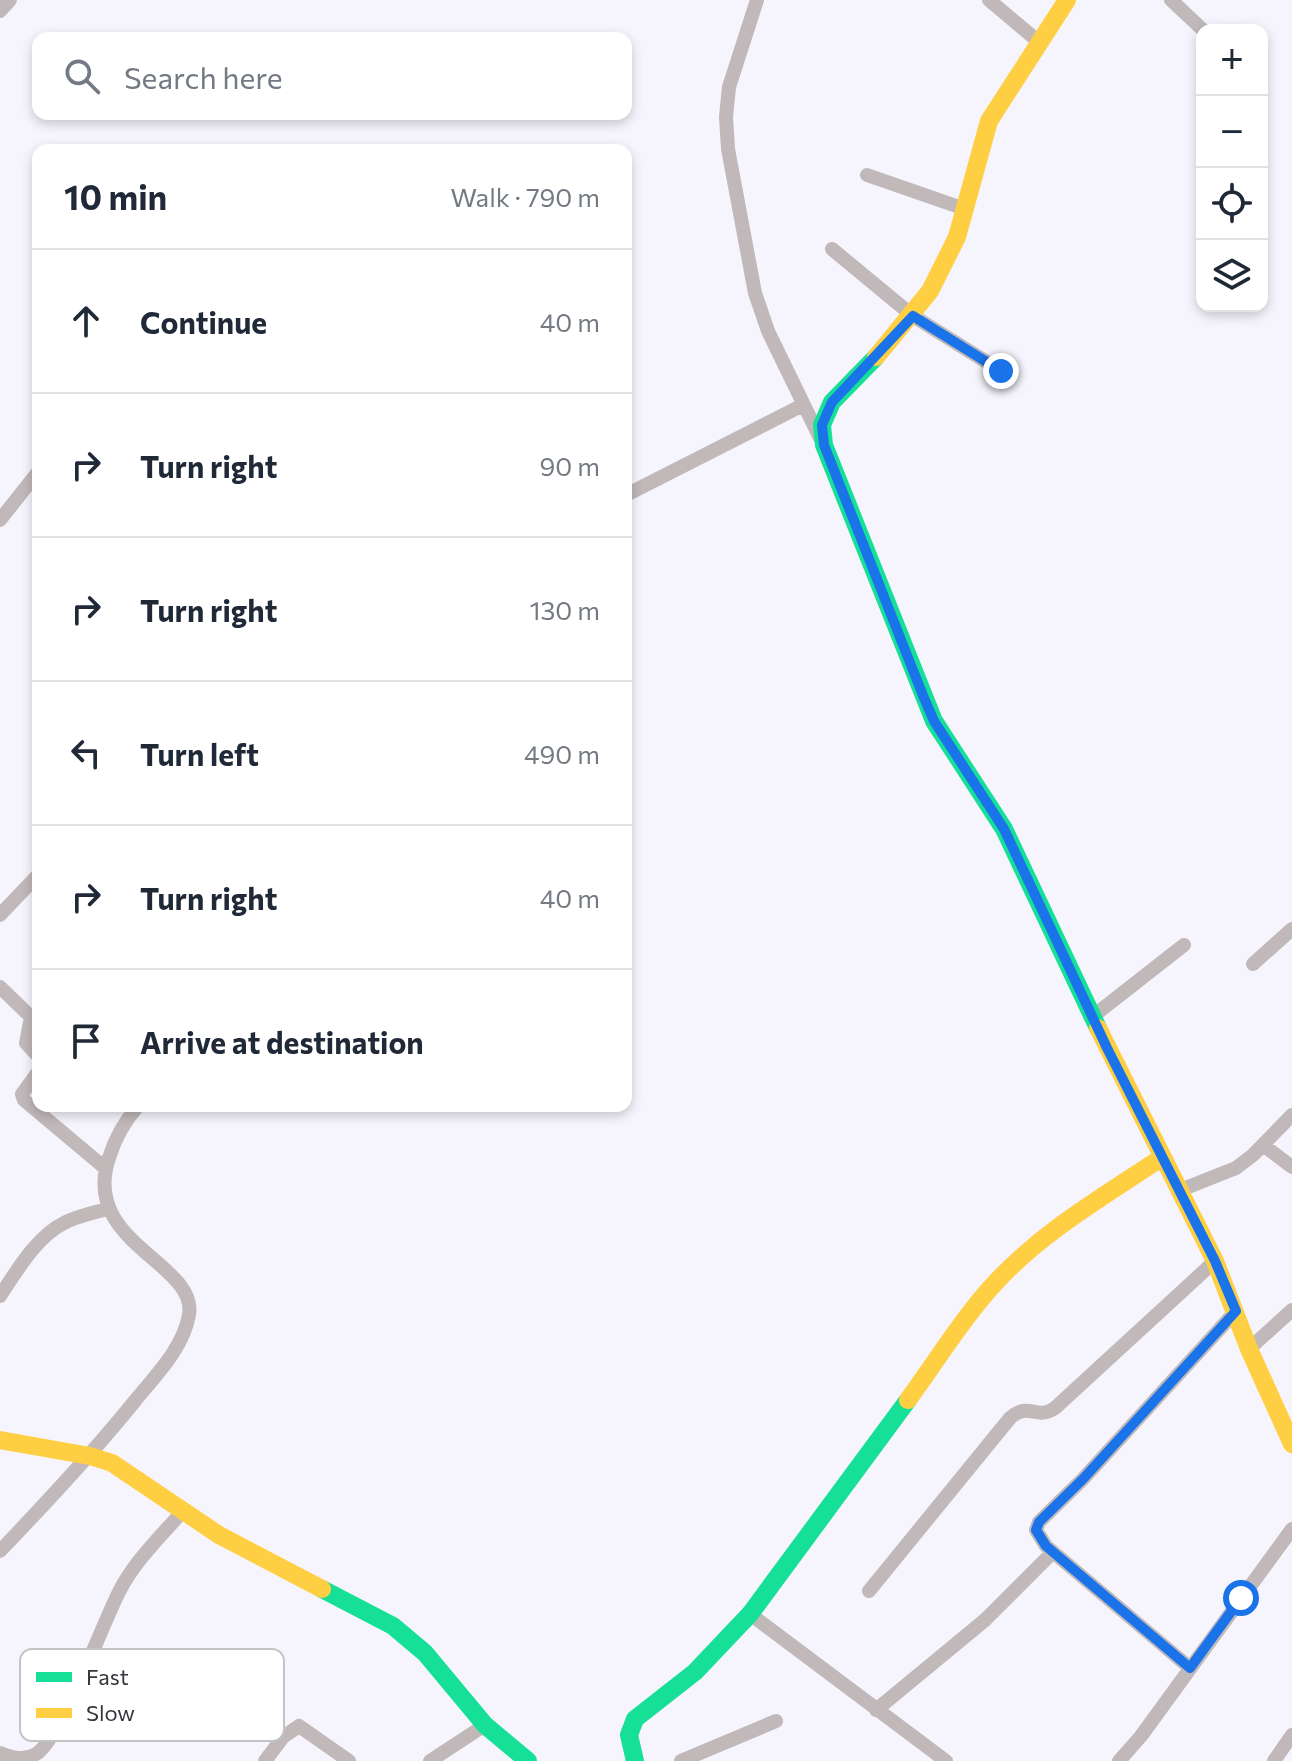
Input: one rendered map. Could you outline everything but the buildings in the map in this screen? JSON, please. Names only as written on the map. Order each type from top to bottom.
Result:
[{"type":"street","points":[[0,11],[10,0]]},
{"type":"street","points":[[757,0],[729,87],[726,117],[728,149],[755,293],[768,331],[824,445],[924,698],[959,760],[1004,829],[1092,1017],[1215,1261],[1249,1349],[1292,1444]]},
{"type":"street","points":[[989,0],[1039,42]]},
{"type":"street","points":[[824,445],[822,425],[832,402],[913,316],[944,267],[957,237],[989,121],[1067,0]]},
{"type":"street","points":[[1171,0],[1197,24]]},
{"type":"street","points":[[867,175],[965,209]]},
{"type":"street","points":[[832,249],[913,316],[1001,371]]},
{"type":"street","points":[[632,492],[803,405]]},
{"type":"street","points":[[0,520],[32,480]]},
{"type":"street","points":[[0,915],[32,881]]},
{"type":"street","points":[[1253,964],[1292,929]]},
{"type":"street","points":[[1092,1017],[1184,945]]},
{"type":"street","points":[[0,987],[32,1018]]},
{"type":"street","points":[[32,1028],[26,1043],[32,1050]]},
{"type":"street","points":[[32,1078],[22,1094],[32,1107]]},
{"type":"street","points":[[38,1112],[105,1168]]},
{"type":"street","points":[[0,1551],[90,1456],[170,1358],[190,1312],[185,1295],[174,1280],[116,1223],[107,1209],[103,1187],[105,1168],[116,1137],[134,1112]]},
{"type":"street","points":[[1178,1191],[1236,1168],[1292,1115]]},
{"type":"street","points":[[1263,1145],[1292,1167]]},
{"type":"street","points":[[635,1761],[628,1737],[635,1719],[695,1672],[750,1614],[994,1284],[1048,1235],[1161,1158]]},
{"type":"street","points":[[0,1296],[54,1228],[107,1209]]},
{"type":"street","points":[[869,1591],[1018,1410],[1040,1414],[1055,1408],[1215,1261]]},
{"type":"street","points":[[1249,1349],[1292,1310]]},
{"type":"street","points":[[1190,1668],[1053,1552],[1038,1537],[1036,1530],[1039,1522],[1083,1479],[1236,1311]]},
{"type":"street","points":[[0,1440],[90,1456],[112,1463],[219,1535],[393,1626],[425,1653],[485,1725],[528,1761]]},
{"type":"street","points":[[93,1649],[122,1586],[141,1558],[182,1512]]},
{"type":"street","points":[[1119,1761],[1141,1736],[1292,1529]]},
{"type":"street","points":[[876,1710],[985,1620],[1053,1552]]},
{"type":"street","points":[[750,1614],[946,1761]]},
{"type":"street","points":[[681,1761],[776,1721]]},
{"type":"street","points":[[430,1761],[485,1725]]},
{"type":"street","points":[[284,1736],[299,1726],[349,1761]]},
{"type":"street","points":[[1274,1761],[1292,1735]]},
{"type":"street","points":[[0,1753],[25,1758],[37,1753],[48,1741]]},
{"type":"street","points":[[265,1761],[280,1741]]},
{"type":"traffic: fast","points":[[876,357],[832,402],[822,425],[824,445],[934,721],[1004,829],[1098,1028]]},
{"type":"traffic: fast","points":[[635,1761],[629,1735],[635,1719],[695,1672],[750,1614],[908,1400]]},
{"type":"traffic: fast","points":[[322,1589],[393,1626],[425,1653],[485,1725],[528,1761]]},
{"type":"traffic: slow","points":[[876,357],[930,291],[957,237],[989,121],[1067,0]]},
{"type":"traffic: slow","points":[[1098,1028],[1215,1261],[1249,1349],[1292,1444]]},
{"type":"traffic: slow","points":[[908,1400],[973,1310],[1013,1265],[1074,1216],[1161,1158]]},
{"type":"traffic: slow","points":[[0,1440],[90,1456],[112,1463],[219,1535],[322,1589]]},
{"type":"route","points":[[1001,371],[913,316],[832,402],[822,425],[824,445],[934,721],[1004,829],[1107,1048],[1215,1261],[1236,1311],[1083,1479],[1039,1522],[1036,1530],[1046,1546],[1190,1668],[1241,1598]]}]
